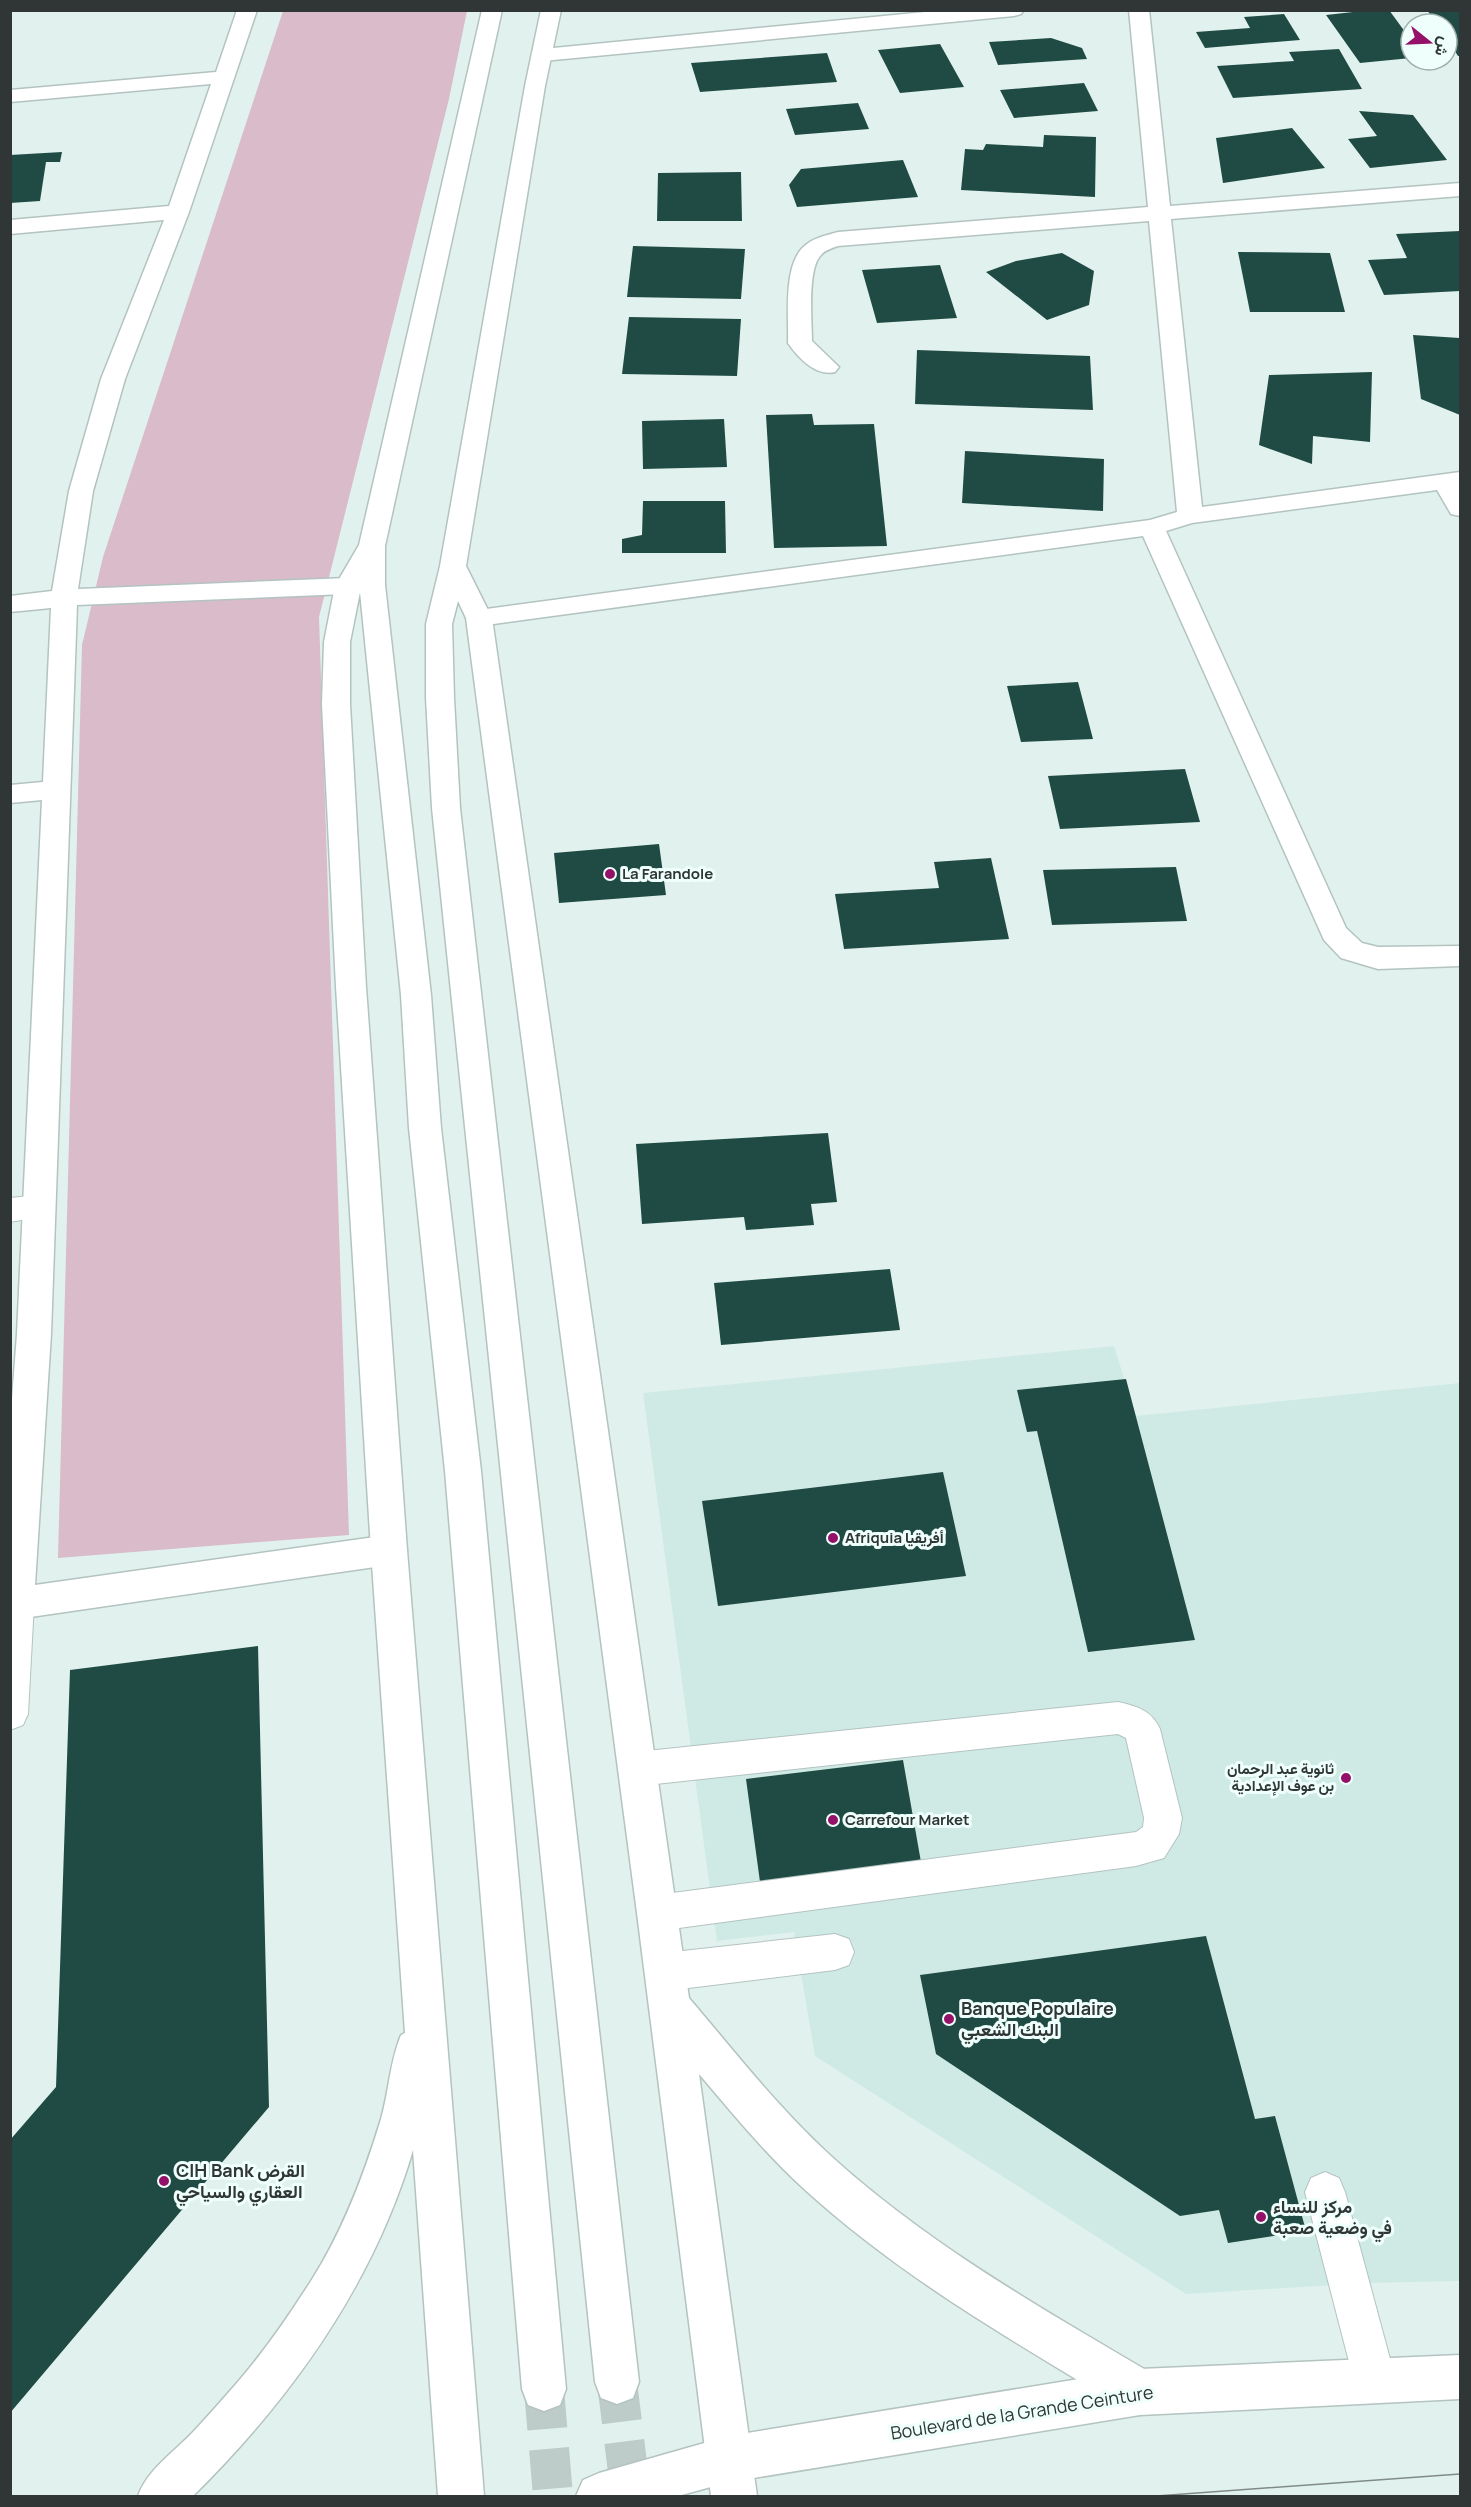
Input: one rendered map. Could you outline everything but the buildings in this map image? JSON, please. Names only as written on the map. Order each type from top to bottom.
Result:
[{"type":"main road","points":[[247,10],[178,212],[113,379],[81,491],[64,598],[54,790],[25,1209],[13,1604],[389,1550]]},
{"type":"main road","points":[[461,2496],[389,1550],[351,987],[336,704],[337,642],[360,586],[372,546],[492,10]]},
{"type":"main road","points":[[551,10],[535,86],[453,566],[439,624],[440,698],[446,808],[617,2382]]},
{"type":"main road","points":[[543,55],[1014,10]]},
{"type":"main road","points":[[1139,10],[1190,516]]},
{"type":"main road","points":[[10,96],[225,77]]},
{"type":"main road","points":[[826,367],[800,343],[803,269],[810,253],[820,245],[838,239],[1461,189]]},
{"type":"main road","points":[[10,227],[178,212]]},
{"type":"main road","points":[[479,618],[1152,527],[1190,516],[1453,480],[1461,508]]},
{"type":"main road","points":[[1152,527],[1334,933],[1352,951],[1378,958],[1461,956]]},
{"type":"main road","points":[[453,566],[479,618],[638,1768],[731,2478]]},
{"type":"main road","points":[[10,604],[64,598],[360,586]]},
{"type":"main road","points":[[360,586],[416,995],[425,1128],[463,1471],[544,2389]]},
{"type":"main road","points":[[10,794],[54,790]]},
{"type":"main road","points":[[667,1989],[766,2120],[817,2172],[874,2220],[966,2288],[1140,2392]]},
{"type":"main road","points":[[161,2496],[261,2392],[299,2343],[331,2293],[359,2237],[395,2142],[412,2076],[424,2000]]},
{"type":"main road","name":"Boulevard de la Grande Ceinture","points":[[598,2496],[731,2478],[1140,2392],[1461,2377]]},
{"type":"lane","points":[[10,1714],[13,1604]]},
{"type":"lane","points":[[638,1768],[1118,1718],[1131,1721],[1142,1729],[1163,1818],[1160,1834],[1151,1846],[1136,1849],[657,1913]]},
{"type":"lane","points":[[667,1989],[835,1952]]},
{"type":"lane","points":[[1325,2192],[1375,2381]]},
{"type":"shaded area","points":[[283,11],[467,11],[449,99],[319,617],[349,1535],[58,1558],[82,645],[103,557]]},
{"type":"shaded area","points":[[1114,1346],[1136,1416],[1460,1383],[1460,2281],[1369,2283],[1186,2294],[815,2056],[794,1932],[717,1941],[643,1393]]},
{"type":"tunnel","points":[[617,2382],[631,2496]]},
{"type":"tunnel","points":[[544,2389],[553,2496]]},
{"type":"tram line","points":[[1156,2496],[1460,2474]]},
{"type":"place","name":"La Farandole","points":[[610,874]]},
{"type":"place","name":"Afriquia أفريقيا","points":[[833,1538]]},
{"type":"place","name":"ثانوية عبد الرحمان بن عوف الإعدادية","points":[[1346,1778]]},
{"type":"place","name":"Carrefour Market","points":[[833,1820]]},
{"type":"place","name":"Banque Populaire البنك الشعبي","points":[[949,2019]]},
{"type":"place","name":"CIH Bank القرض العقاري والسياحي","points":[[164,2181]]},
{"type":"place","name":"مركز للنساء في وضعية صعبة","points":[[1261,2217]]}]
